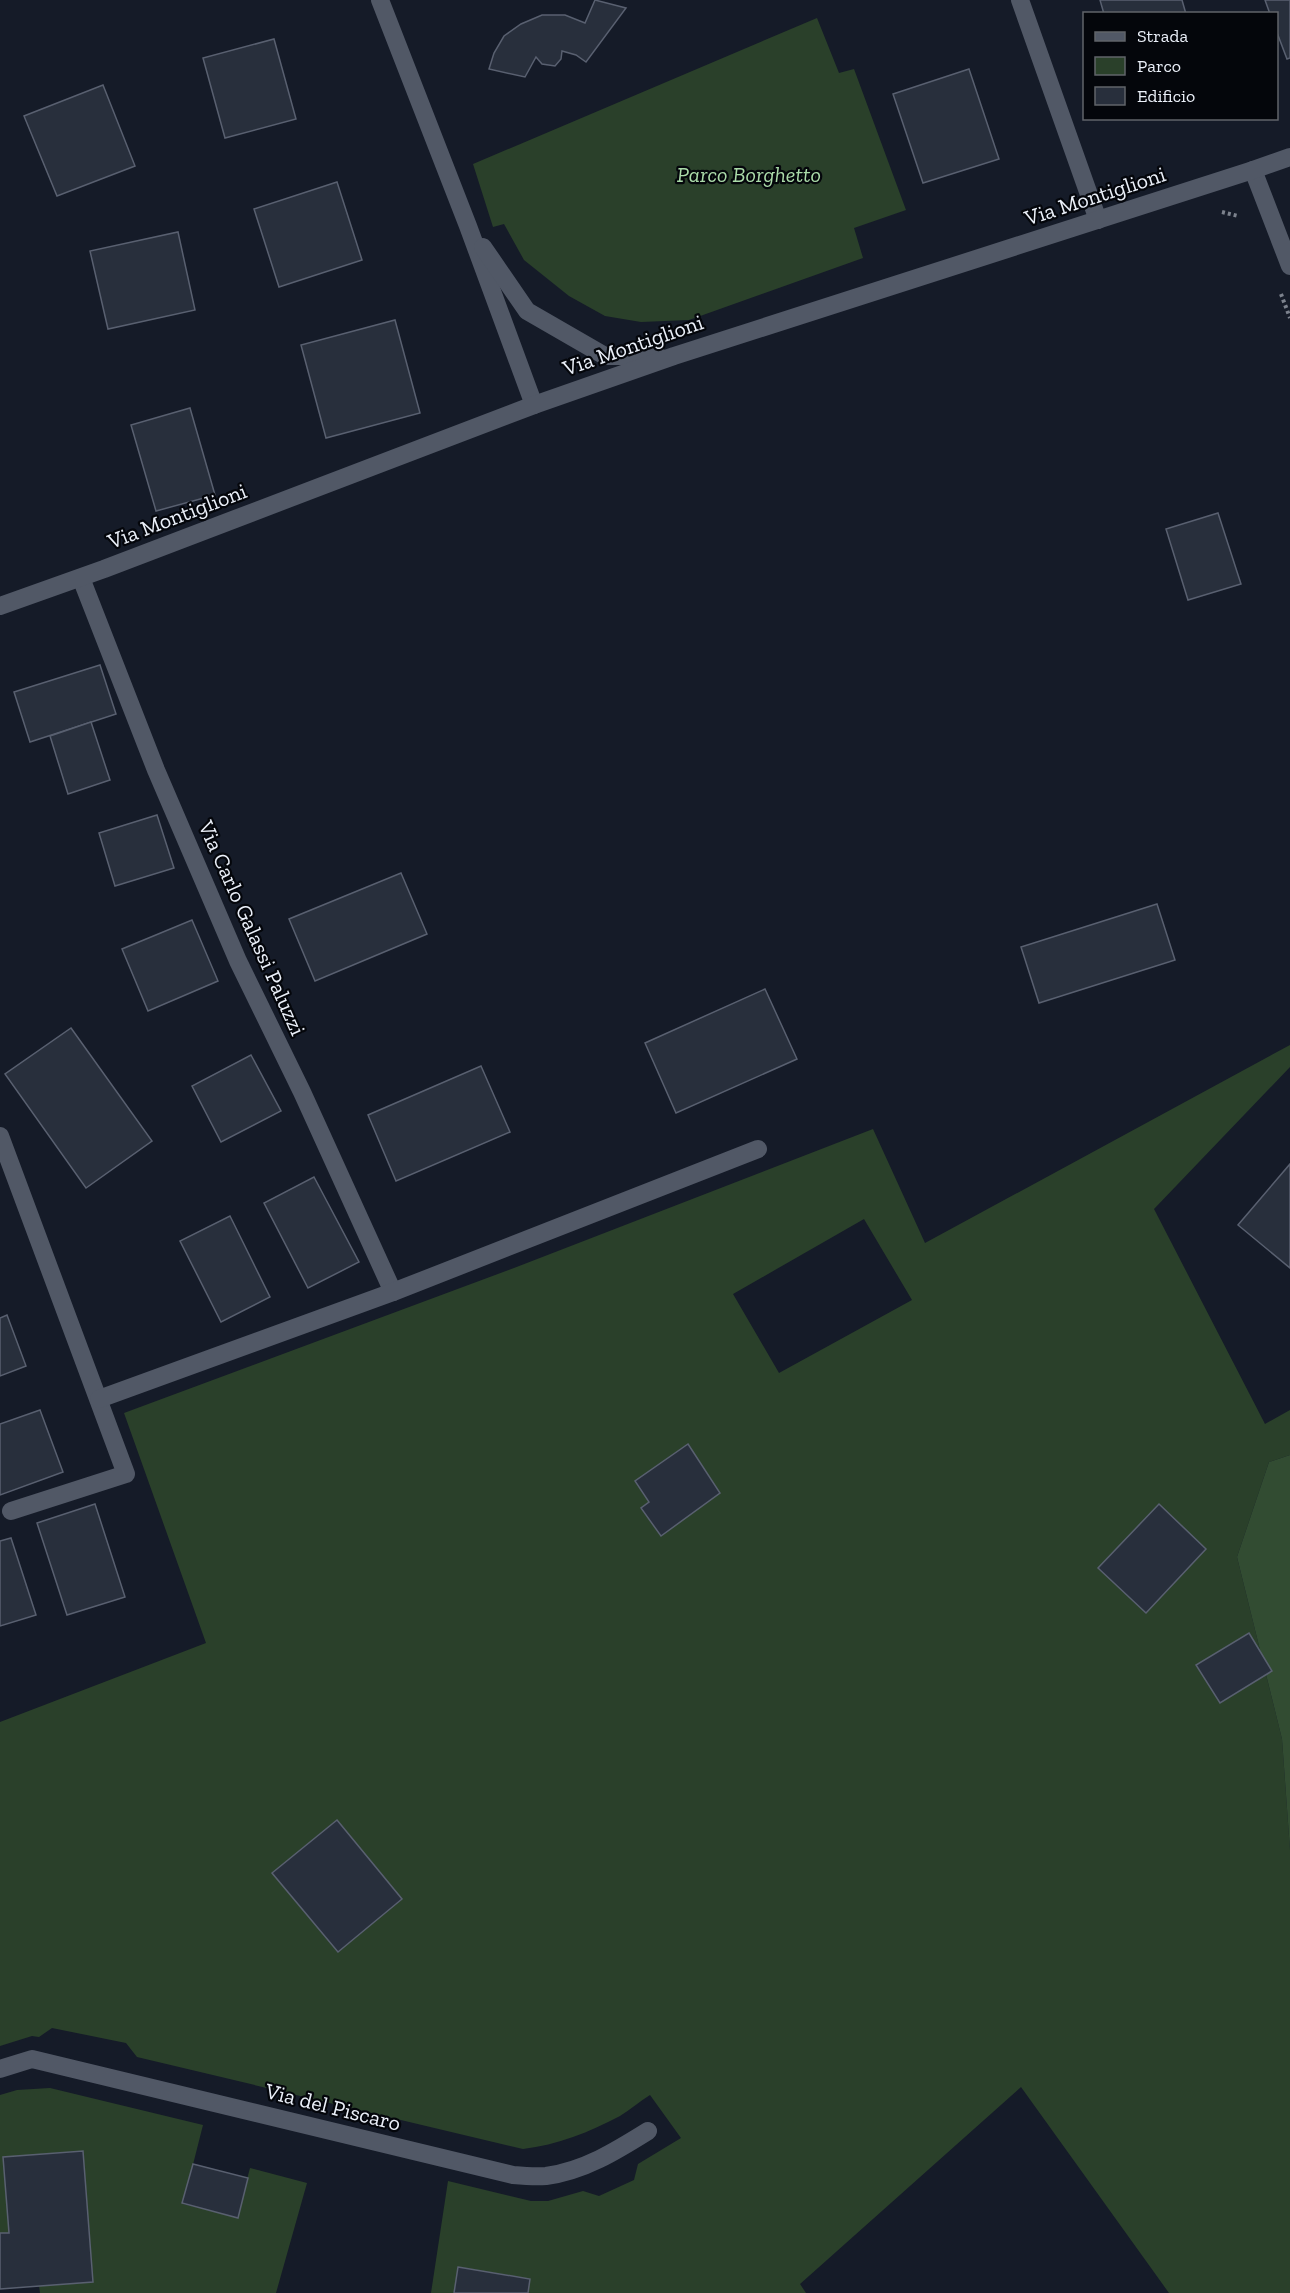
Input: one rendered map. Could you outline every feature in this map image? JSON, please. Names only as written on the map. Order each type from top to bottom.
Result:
[{"type":"street","points":[[380,0],[468,226],[534,405]]},
{"type":"street","points":[[1020,0],[1098,220]]},
{"type":"street","name":"Via Montiglioni","points":[[0,606],[81,578],[534,405],[674,356],[1290,157]]},
{"type":"street","points":[[1253,170],[1290,266]]},
{"type":"street","points":[[468,226],[527,311],[605,356],[674,356]]},
{"type":"street","name":"Via Carlo Galassi Paluzzi","points":[[81,578],[156,770],[238,961],[302,1092],[393,1292]]},
{"type":"street","points":[[0,1136],[126,1474],[12,1511]]},
{"type":"street","points":[[99,1399],[393,1292],[758,1149]]},
{"type":"street","name":"Via del Piscaro","points":[[0,2069],[32,2059],[513,2175],[544,2176],[578,2169],[609,2155],[648,2131]]},
{"type":"path","points":[[1218,211],[1239,217]]},
{"type":"path","points":[[1278,284],[1290,318]]},
{"type":"green space","name":"Parco Borghetto","points":[[817,18],[839,73],[854,69],[906,210],[854,228],[863,258],[689,320],[641,322],[605,316],[569,296],[524,260],[504,224],[493,227],[473,164]]},
{"type":"green space","points":[[1290,1045],[1290,1067],[1154,1209],[1265,1424],[1290,1410],[1290,1455],[1269,1462],[1237,1557],[1282,1739],[1290,1850],[1290,2293],[1169,2293],[1021,2087],[800,2284],[806,2293],[528,2293],[530,2279],[459,2267],[454,2293],[431,2293],[448,2181],[531,2201],[548,2201],[583,2191],[599,2196],[634,2180],[638,2164],[681,2138],[650,2095],[620,2116],[597,2127],[561,2141],[523,2149],[137,2057],[126,2043],[52,2028],[39,2037],[32,2036],[0,2046],[0,1722],[206,1643],[124,1413],[514,1268],[873,1129],[925,1243]],"holes":[[[864,1219],[912,1300],[779,1373],[733,1294]],[[635,1481],[720,1493],[641,1508],[649,1502]],[[337,1820],[402,1899],[338,1952],[273,1873]]]},
{"type":"green space","points":[[1290,1455],[1290,1850],[1282,1739],[1237,1557],[1269,1462]]},
{"type":"green space","points":[[50,2088],[203,2125],[183,2204],[237,2217],[250,2168],[307,2183],[276,2293],[40,2293],[39,2286],[93,2282],[83,2151],[3,2157],[9,2233],[0,2233],[0,2095],[17,2090]]},
{"type":"building","points":[[595,0],[626,8],[586,62],[576,55],[562,51],[561,59],[555,66],[542,64],[536,57],[525,77],[489,69],[494,53],[504,36],[521,24],[542,15],[565,15],[585,23]]},
{"type":"building","points":[[1100,0],[1182,0],[1185,12],[1103,12]]},
{"type":"building","points":[[1265,0],[1290,0],[1290,58],[1287,59],[1278,35],[1278,12],[1269,12]]},
{"type":"building","points":[[274,39],[296,119],[225,138],[203,58]]},
{"type":"building","points":[[969,69],[999,159],[923,183],[893,94]]},
{"type":"building","points":[[103,85],[135,166],[57,196],[24,116]]},
{"type":"building","points":[[337,182],[362,260],[279,287],[254,209]]},
{"type":"building","points":[[178,232],[195,310],[108,329],[90,251]]},
{"type":"building","points":[[395,320],[420,413],[326,438],[301,345]]},
{"type":"building","points":[[190,408],[215,495],[156,511],[131,425]]},
{"type":"building","points":[[1218,513],[1241,584],[1188,600],[1166,529]]},
{"type":"building","points":[[100,665],[116,714],[30,742],[14,692]]},
{"type":"building","points":[[91,722],[110,780],[68,794],[50,736]]},
{"type":"building","points":[[157,815],[174,868],[115,886],[99,833]]},
{"type":"building","points":[[401,873],[427,934],[315,981],[289,919]]},
{"type":"building","points":[[1157,904],[1175,960],[1039,1003],[1021,947]]},
{"type":"building","points":[[192,920],[218,981],[148,1011],[122,949]]},
{"type":"building","points":[[765,989],[797,1059],[676,1113],[645,1043]]},
{"type":"building","points":[[71,1028],[152,1141],[86,1188],[5,1074]]},
{"type":"building","points":[[251,1055],[281,1111],[221,1142],[192,1086]]},
{"type":"building","points":[[481,1066],[510,1132],[396,1181],[368,1115]]},
{"type":"building","points":[[1290,1164],[1290,1268],[1238,1225]]},
{"type":"building","points":[[314,1177],[359,1262],[308,1288],[264,1203]]},
{"type":"building","points":[[230,1216],[270,1297],[221,1322],[180,1241]]},
{"type":"building","points":[[7,1315],[26,1366],[0,1376],[0,1318]]},
{"type":"building","points":[[40,1410],[63,1472],[0,1495],[0,1424]]},
{"type":"building","points":[[688,1444],[720,1493],[661,1536],[641,1508],[649,1502],[635,1481]]},
{"type":"building","points":[[95,1504],[125,1597],[67,1615],[37,1523]]},
{"type":"building","points":[[1159,1504],[1206,1549],[1146,1613],[1098,1568]]},
{"type":"building","points":[[11,1538],[36,1615],[0,1626],[0,1541]]},
{"type":"building","points":[[1249,1633],[1272,1671],[1220,1703],[1196,1665]]},
{"type":"building","points":[[337,1820],[402,1899],[338,1952],[272,1873]]},
{"type":"building","points":[[83,2151],[93,2282],[0,2289],[0,2233],[9,2233],[3,2157]]},
{"type":"building","points":[[193,2164],[248,2178],[238,2218],[182,2203]]},
{"type":"building","points":[[458,2267],[530,2279],[528,2293],[454,2293]]}]
